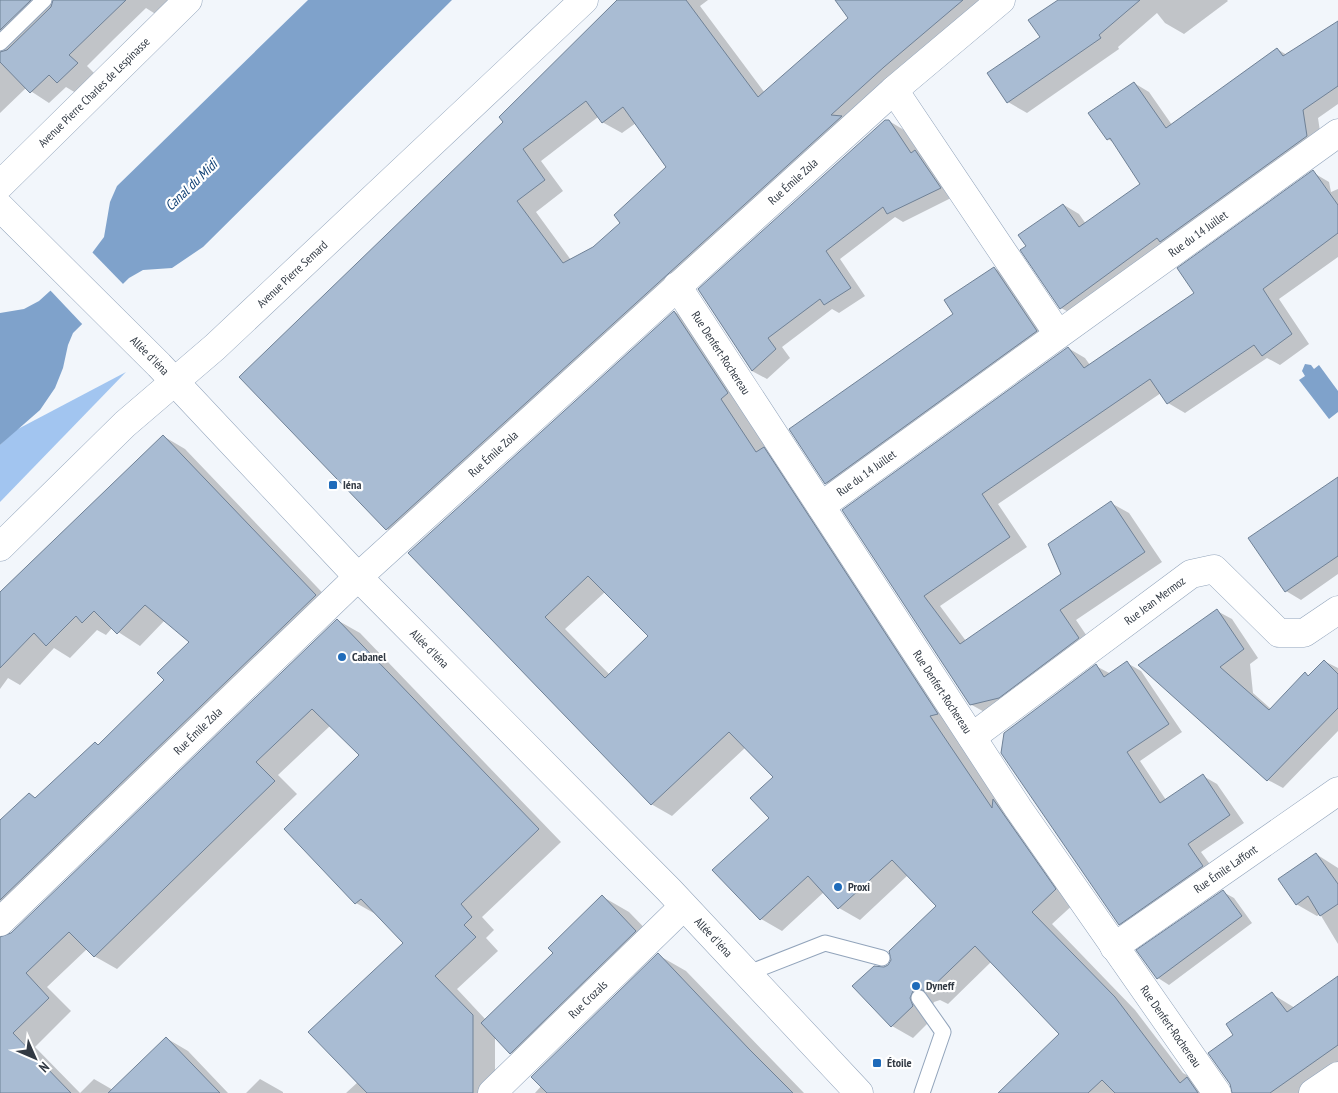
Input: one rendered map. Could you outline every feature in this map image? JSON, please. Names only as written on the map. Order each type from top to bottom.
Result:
[{"type":"street","name":"Avenue Pierre Charles de Lespinasse","points":[[0,185],[188,0]]},
{"type":"street","name":"Avenue Pierre Semard","points":[[0,547],[125,424],[166,373],[215,347],[584,0]]},
{"type":"street","name":"Rue Émile Zola","points":[[0,922],[358,577],[676,286],[894,90],[1001,0]]},
{"type":"street","points":[[894,90],[1058,334]]},
{"type":"street","name":"Rue du 14 Juillet","points":[[821,506],[1338,133]]},
{"type":"street","name":"Allée d'Iéna","points":[[0,207],[166,373],[358,577],[684,907],[859,1093]]},
{"type":"street","name":"Rue Denfert-Rochereau","points":[[676,286],[1018,808],[1217,1093]]},
{"type":"street","name":"Rue Jean Mermoz","points":[[972,737],[1191,574],[1214,568],[1279,633],[1304,633],[1338,610]]},
{"type":"street","name":"Rue Émile Laffont","points":[[1114,947],[1338,791]]},
{"type":"street","name":"Rue Crozals","points":[[492,1093],[684,907]]},
{"type":"street","points":[[1313,1093],[1338,1076]]},
{"type":"lane","points":[[0,43],[44,0]]},
{"type":"lane","points":[[746,974],[825,943],[882,958]]},
{"type":"lane","points":[[919,998],[943,1032],[922,1093]]},
{"type":"shaded area","points":[[126,372],[0,502],[0,445],[16,430]]},
{"type":"water","name":"Canal du Midi","points":[[308,0],[452,0],[203,247],[172,268],[143,270],[129,278],[73,333],[55,388],[40,410],[0,445],[0,313],[24,309],[39,301],[92,253],[104,237],[110,202],[117,186]]},
{"type":"water","points":[[1305,364],[1311,365],[1314,369],[1319,365],[1338,391],[1338,412],[1329,419],[1299,380],[1305,376],[1302,371]]},
{"type":"pier","points":[[91,251],[125,286],[84,326],[49,289]]},
{"type":"building","points":[[0,0],[31,0],[0,30]]},
{"type":"building","points":[[53,0],[126,0],[69,55],[78,63],[57,83],[49,75],[30,93],[0,62],[0,52],[7,50],[51,7]]},
{"type":"building","points":[[617,0],[686,0],[758,97],[848,18],[835,0],[963,0],[831,115],[842,116],[386,530],[239,377],[503,122],[499,117]],"holes":[[[586,101],[602,123],[623,107],[666,167],[614,215],[620,223],[593,247],[563,263],[517,201],[545,180],[523,149]]]},
{"type":"building","points":[[1058,0],[1140,0],[1099,35],[1101,38],[1007,103],[987,73],[1040,37],[1028,20]]},
{"type":"building","points":[[1338,21],[1338,86],[1303,110],[1307,136],[1160,242],[1157,238],[1060,309],[1020,250],[1026,246],[1018,235],[1063,204],[1079,227],[1140,184],[1110,138],[1107,140],[1088,113],[1134,82],[1166,128],[1277,48],[1283,56]]},
{"type":"building","points":[[885,120],[889,120],[911,153],[915,150],[941,188],[887,214],[883,207],[826,251],[851,288],[824,305],[820,299],[768,338],[776,349],[752,371],[698,289]]},
{"type":"building","points":[[1313,170],[1338,205],[1338,233],[1263,289],[1292,334],[1262,356],[1254,345],[1167,404],[1150,379],[982,494],[1010,537],[924,596],[960,644],[1061,574],[1048,544],[1111,501],[1145,552],[1060,610],[1079,638],[999,698],[970,705],[842,510],[1068,347],[1084,368],[1194,293],[1177,268]]},
{"type":"building","points":[[994,267],[1037,331],[825,484],[789,429],[953,314],[944,300]]},
{"type":"building","points":[[674,311],[728,393],[721,399],[756,452],[764,447],[938,714],[930,716],[992,808],[993,799],[1056,889],[1032,912],[1115,997],[1180,1083],[1187,1077],[1198,1093],[1115,1093],[1102,1080],[1088,1093],[998,1093],[1059,1034],[975,946],[927,992],[919,989],[913,991],[910,998],[913,1006],[891,1027],[852,986],[874,966],[884,967],[888,965],[891,960],[889,951],[936,906],[892,860],[838,909],[808,876],[760,920],[712,870],[769,818],[750,798],[773,777],[729,732],[651,805],[408,553]],"holes":[[[588,576],[648,636],[605,678],[545,617]]]},
{"type":"building","points":[[163,435],[316,595],[0,900],[0,820],[29,793],[35,798],[95,742],[98,745],[164,680],[157,673],[189,642],[145,605],[117,634],[94,611],[82,623],[76,616],[46,646],[34,633],[0,668],[0,592]]},
{"type":"building","points":[[1338,477],[1338,556],[1285,592],[1248,538]]},
{"type":"building","points":[[1217,609],[1244,649],[1220,667],[1269,710],[1305,672],[1308,676],[1324,660],[1338,674],[1338,708],[1267,781],[1138,665]]},
{"type":"building","points":[[337,619],[539,829],[461,904],[472,917],[464,925],[476,937],[435,976],[473,1015],[473,1093],[367,1093],[308,1032],[403,943],[361,899],[355,904],[284,829],[359,755],[312,709],[256,762],[275,781],[94,957],[69,932],[26,973],[49,998],[13,1033],[71,1093],[0,1093],[0,937],[11,933]]},
{"type":"building","points":[[1127,661],[1169,724],[1127,752],[1160,803],[1203,774],[1230,815],[1188,844],[1203,866],[1119,925],[1001,753],[1004,733],[1096,664],[1104,677]]},
{"type":"building","points":[[1316,853],[1338,884],[1338,904],[1320,916],[1308,896],[1296,905],[1278,879]]},
{"type":"building","points":[[1223,890],[1242,916],[1157,979],[1136,950]]},
{"type":"building","points":[[602,895],[636,931],[510,1054],[481,1023],[553,953],[548,948]]},
{"type":"building","points":[[658,953],[793,1093],[547,1093],[531,1077]]},
{"type":"building","points":[[1338,976],[1338,1045],[1270,1093],[1232,1093],[1230,1084],[1208,1053],[1233,1035],[1226,1024],[1272,992],[1287,1012]]},
{"type":"building","points":[[166,1037],[220,1093],[108,1093]]},
{"type":"place","name":"Iéna","points":[[333,485]]},
{"type":"place","name":"Cabanel","points":[[342,657]]},
{"type":"place","name":"Proxi","points":[[838,887]]},
{"type":"place","name":"Dyneff","points":[[916,986]]},
{"type":"place","name":"Étoile","points":[[877,1063]]}]
